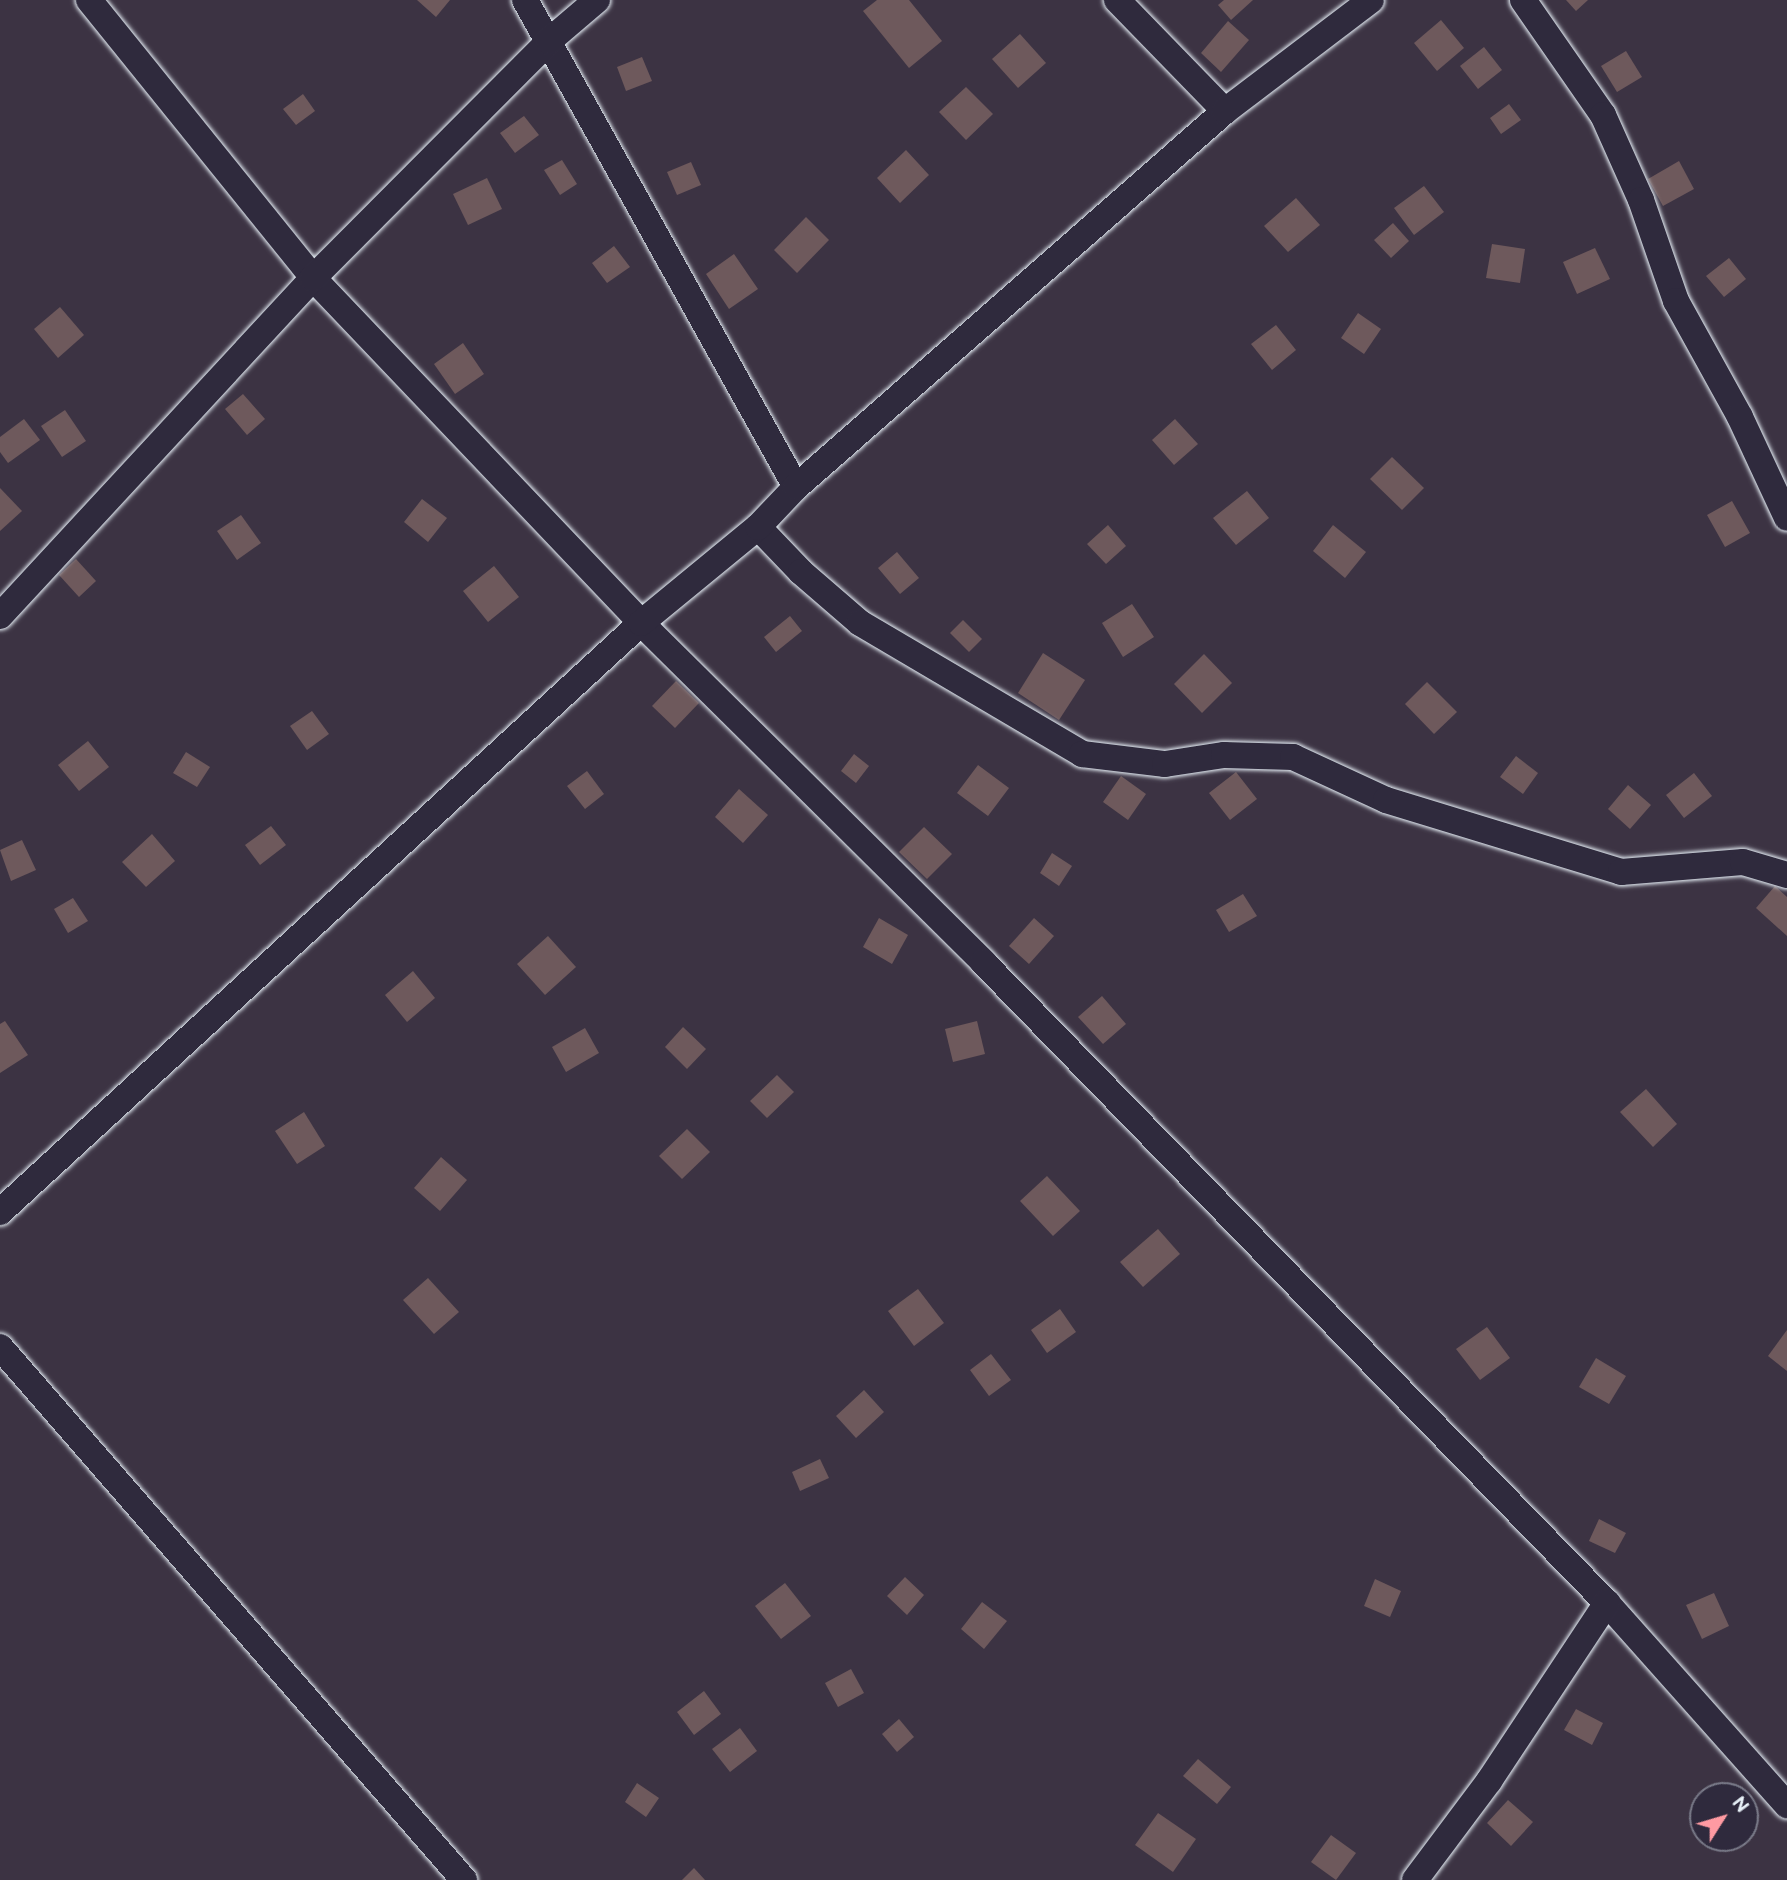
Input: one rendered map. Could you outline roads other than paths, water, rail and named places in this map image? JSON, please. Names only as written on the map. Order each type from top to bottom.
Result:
[{"type":"street","points":[[89,0],[313,278],[641,623],[983,962],[1607,1603],[1787,1805]]},
{"type":"street","points":[[525,0],[796,487]]},
{"type":"street","points":[[0,616],[313,278],[549,41],[597,0]]},
{"type":"street","points":[[1117,0],[1225,111]]},
{"type":"street","points":[[0,1212],[641,623],[758,527],[796,487],[1225,111],[1371,0]]},
{"type":"street","points":[[1523,0],[1603,115],[1641,200],[1676,301],[1740,417],[1787,518]]},
{"type":"street","points":[[758,527],[801,572],[860,623],[968,691],[1082,754],[1166,764],[1224,755],[1293,757],[1386,800],[1621,872],[1743,862],[1787,875]]},
{"type":"street","points":[[0,1347],[464,1880]]},
{"type":"street","points":[[1415,1880],[1489,1781],[1607,1603]]}]
